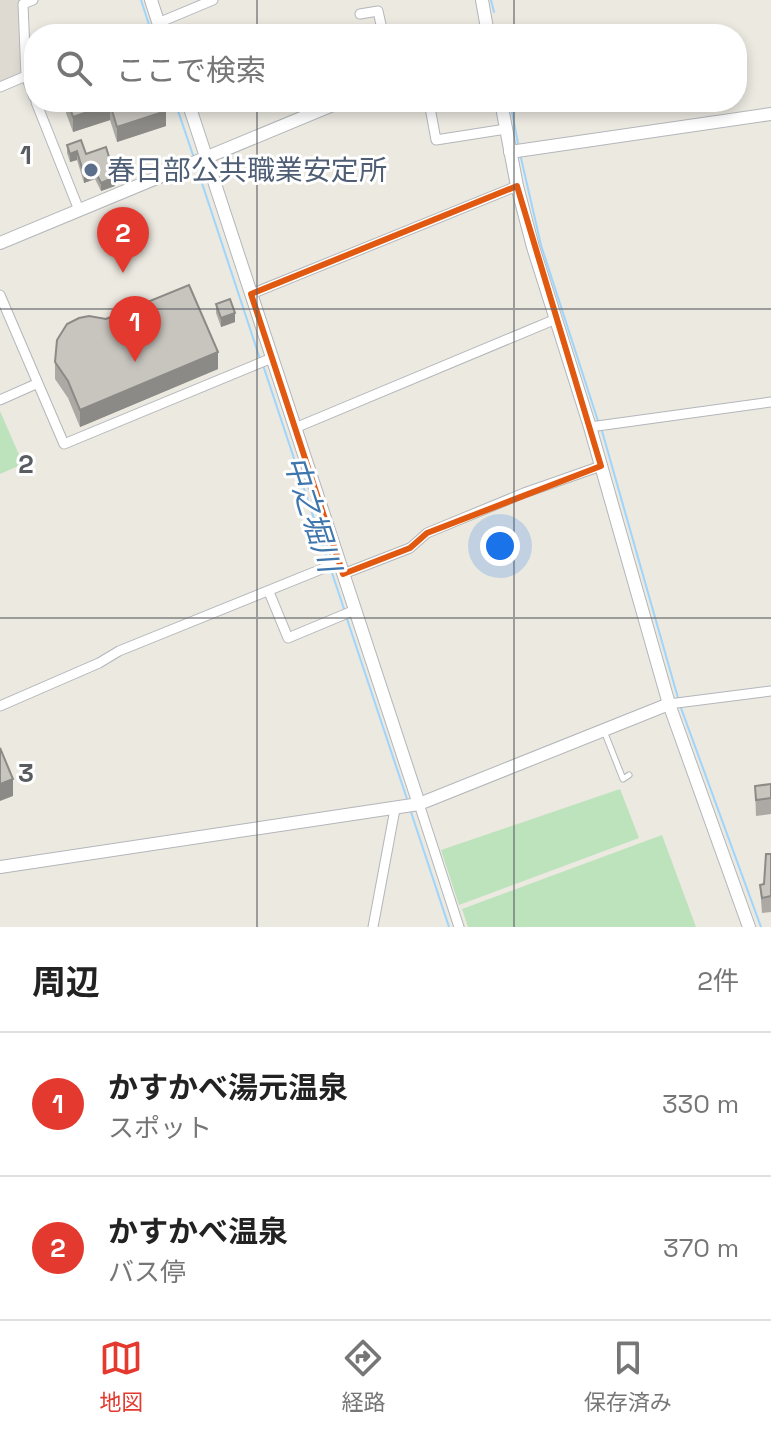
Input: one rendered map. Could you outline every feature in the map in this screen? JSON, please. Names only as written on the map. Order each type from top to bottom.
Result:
[{"type":"street","points":[[151,0],[159,24]]},
{"type":"street","points":[[168,24],[213,0]]},
{"type":"street","points":[[482,0],[486,24]]},
{"type":"street","points":[[24,1],[25,24]]},
{"type":"street","points":[[360,14],[378,11],[381,24]]},
{"type":"street","points":[[0,87],[24,77]]},
{"type":"street","points":[[40,112],[79,210]]},
{"type":"street","points":[[191,112],[251,294],[265,360],[295,428],[355,610],[408,806],[459,927]]},
{"type":"street","points":[[0,243],[316,112]]},
{"type":"street","points":[[431,112],[436,140],[506,129]]},
{"type":"street","points":[[503,112],[517,186],[592,427],[671,703],[749,927]]},
{"type":"street","points":[[510,152],[771,114]]},
{"type":"street","points":[[251,294],[517,186]]},
{"type":"street","points":[[0,295],[64,444],[265,360]]},
{"type":"street","points":[[295,428],[556,319]]},
{"type":"street","points":[[0,400],[36,384]]},
{"type":"street","points":[[592,427],[771,402]]},
{"type":"street","points":[[0,706],[99,663],[119,651],[269,592],[410,548],[427,533],[524,493],[601,466]]},
{"type":"street","points":[[269,592],[288,638],[355,610]]},
{"type":"street","points":[[0,867],[408,806],[671,703],[771,691]]},
{"type":"street","points":[[373,927],[408,806]]},
{"type":"lane","points":[[604,730],[623,779],[629,775]]},
{"type":"highlighted area","points":[[517,186],[601,466],[427,533],[410,548],[343,574],[251,294]]},
{"type":"shaded area","points":[[0,0],[36,0],[19,8],[22,73],[0,82]]},
{"type":"green space","points":[[0,411],[23,464],[0,474]]},
{"type":"green space","points":[[620,789],[639,838],[459,905],[441,850]]},
{"type":"green space","points":[[662,835],[696,927],[468,927],[462,909]]},
{"type":"building","points":[[112,112],[163,112],[117,127]]},
{"type":"building","points":[[81,140],[86,154],[106,147],[115,177],[101,183],[95,171],[84,175],[77,151],[70,154],[67,145]]},
{"type":"building","points":[[189,285],[218,352],[80,410],[68,381],[55,362],[57,340],[67,324],[89,316],[106,319]]},
{"type":"building","points":[[230,299],[235,313],[221,318],[216,304]]},
{"type":"building","points":[[0,748],[13,779],[0,784]]},
{"type":"building","points":[[771,784],[771,798],[756,800],[755,786]]},
{"type":"building","points":[[766,854],[771,854],[771,896],[762,898],[760,885],[764,884]]},
{"type":"waterway","name":"中之堀川","points":[[141,0],[149,24]]},
{"type":"waterway","points":[[491,0],[494,12]]},
{"type":"waterway","name":"中之堀川","points":[[178,112],[194,158]]},
{"type":"waterway","points":[[512,112],[518,143]]},
{"type":"waterway","points":[[521,158],[541,245],[598,421]]},
{"type":"waterway","name":"中之堀川","points":[[197,168],[260,359]]},
{"type":"waterway","name":"中之堀川","points":[[263,365],[329,564]]},
{"type":"waterway","points":[[602,431],[678,698]]},
{"type":"waterway","name":"中之堀川","points":[[331,570],[344,609]]},
{"type":"waterway","name":"中之堀川","points":[[347,619],[407,799]]},
{"type":"waterway","points":[[681,708],[761,927]]},
{"type":"waterway","name":"中之堀川","points":[[410,809],[449,927]]},
{"type":"place","name":"春日部公共職業安定所","points":[[91,170]]},
{"type":"place","name":"かすかべ温泉","points":[[123,273]]},
{"type":"place","name":"かすかべ湯元温泉","points":[[135,362]]}]
